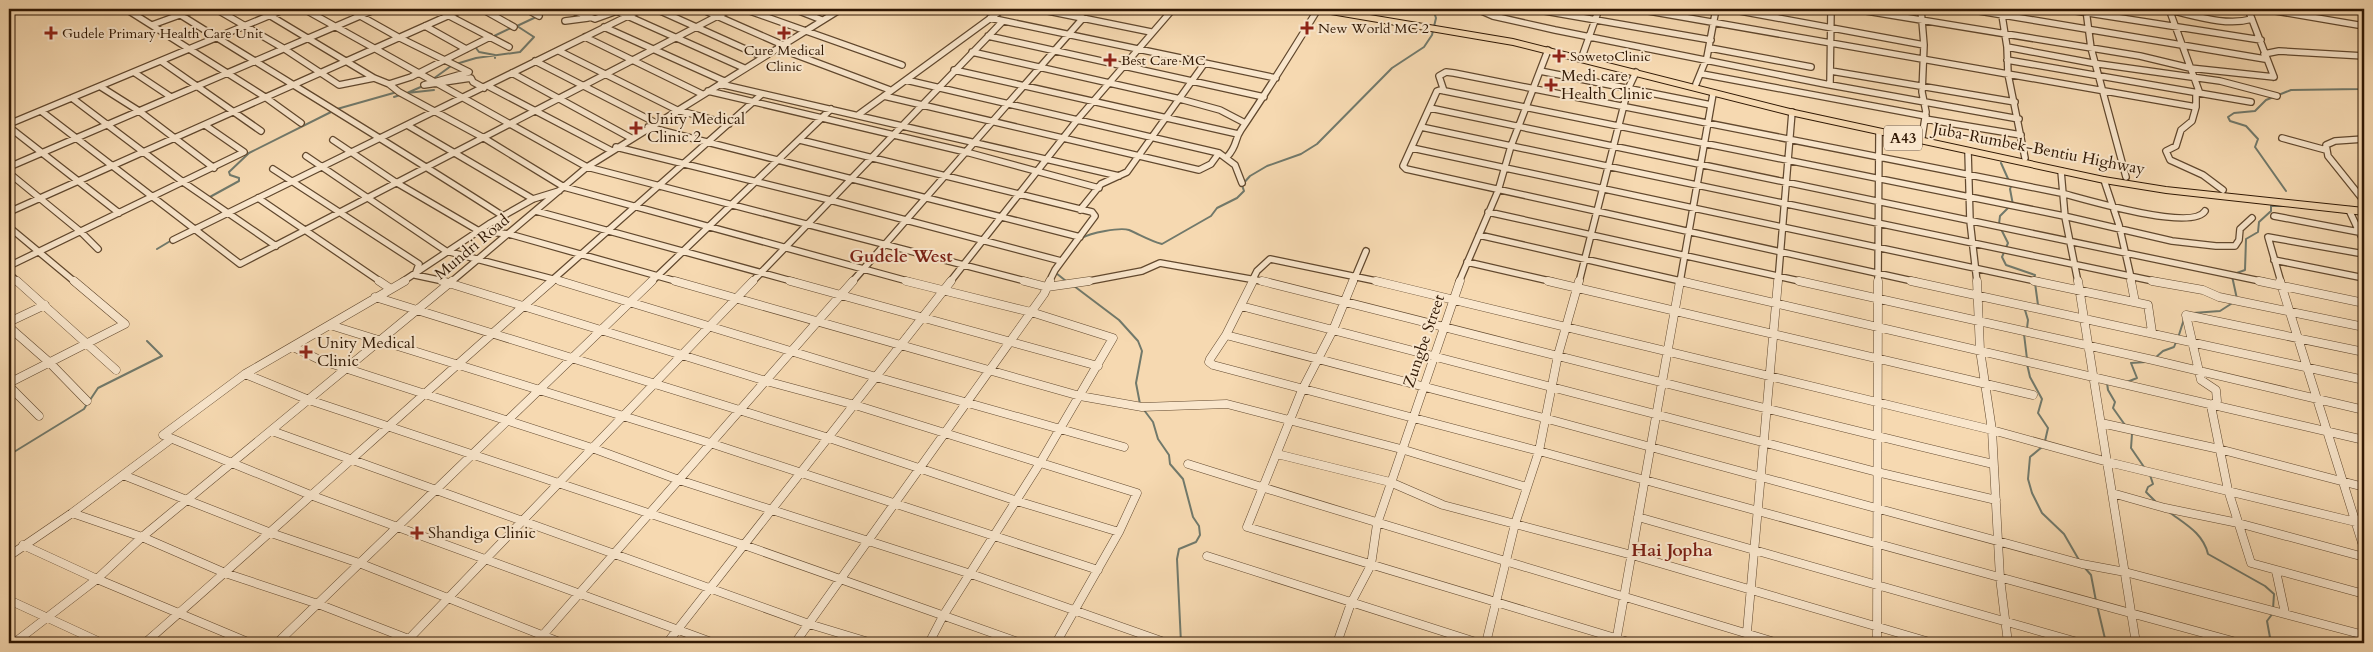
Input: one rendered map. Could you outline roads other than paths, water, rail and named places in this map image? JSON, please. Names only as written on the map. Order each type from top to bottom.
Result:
[{"type":"highway","name":"A43","points":[[1319,9],[1429,24]]},
{"type":"highway","name":"A43","points":[[1344,9],[1450,28]]},
{"type":"highway","name":"Juba-Rumbek-Bentiu Highway","points":[[1450,28],[1548,50],[1714,94],[1968,152],[2104,180],[2166,190],[2364,212]]},
{"type":"highway","name":"Juba-Rumbek-Bentiu Highway","points":[[1450,28],[1514,38],[1584,54],[1696,84],[1922,137],[2025,158],[2126,177],[2223,190],[2364,202]]},
{"type":"street","points":[[9,11],[16,9]]},
{"type":"street","points":[[126,9],[265,97],[301,123]]},
{"type":"street","points":[[171,9],[292,85],[382,138],[504,216]]},
{"type":"street","points":[[152,25],[196,9]]},
{"type":"street","points":[[216,9],[342,85],[374,78]]},
{"type":"street","points":[[258,9],[374,78],[389,84],[434,112],[484,138],[561,189],[635,207],[861,270],[1031,312],[1113,338],[1040,463],[943,616],[929,643]]},
{"type":"street","points":[[119,213],[9,126],[285,9]]},
{"type":"street","points":[[304,9],[586,167],[886,244],[1047,288],[1142,271],[1160,263],[1254,279],[1558,355],[1768,411],[1992,464]]},
{"type":"street","points":[[348,9],[441,60],[469,72],[424,85],[471,78],[473,82],[613,149],[685,164],[830,200],[1061,261]]},
{"type":"street","points":[[9,167],[376,9]]},
{"type":"street","points":[[436,9],[509,47]]},
{"type":"street","points":[[9,212],[463,9]]},
{"type":"street","points":[[482,9],[514,26]]},
{"type":"street","points":[[526,9],[539,16]]},
{"type":"street","points":[[568,9],[588,18]]},
{"type":"street","points":[[173,240],[642,9]]},
{"type":"street","points":[[656,9],[763,57]]},
{"type":"street","points":[[701,9],[780,46],[890,90]]},
{"type":"street","points":[[41,111],[110,166],[240,264],[307,231],[338,213],[730,9]]},
{"type":"street","points":[[744,9],[804,32],[902,65]]},
{"type":"street","points":[[794,9],[822,20]]},
{"type":"street","name":"Mundri Road","points":[[14,643],[97,579],[142,537],[479,260],[586,167],[840,9]]},
{"type":"street","points":[[858,116],[890,90],[1003,9]]},
{"type":"street","points":[[1038,9],[1151,32]]},
{"type":"street","points":[[667,643],[1004,216],[1078,119],[1122,65],[1173,9]]},
{"type":"street","points":[[1227,157],[1236,147],[1238,134],[1264,97],[1319,9]]},
{"type":"street","points":[[1477,9],[1527,25],[1707,61],[2019,119]]},
{"type":"street","points":[[1533,9],[1711,40]]},
{"type":"street","points":[[1584,54],[1599,9]]},
{"type":"street","points":[[1637,9],[2196,107]]},
{"type":"street","points":[[1696,84],[1707,61],[1712,22],[1716,9]]},
{"type":"street","points":[[1729,9],[1924,45]]},
{"type":"street","points":[[1830,84],[1831,9]]},
{"type":"street","points":[[1854,9],[2091,48],[2213,71],[2274,77],[2264,56],[2261,40],[2248,9]]},
{"type":"street","points":[[1922,9],[1924,45],[1922,86],[1925,117],[1922,137]]},
{"type":"street","points":[[1967,9],[2001,12],[2090,30],[2264,56],[2279,51],[2364,56]]},
{"type":"street","points":[[2063,9],[2086,11],[2142,23],[2175,25],[2261,40]]},
{"type":"street","points":[[2167,9],[2222,20],[2243,22],[2252,19]]},
{"type":"street","points":[[2167,9],[2183,45],[2199,91],[2196,93],[2196,107],[2192,121],[2181,130],[2176,146],[2166,151],[2166,156],[2170,160],[2202,175],[2223,190]]},
{"type":"street","points":[[2264,9],[2364,26]]},
{"type":"street","points":[[565,21],[599,18],[614,10],[744,68]]},
{"type":"street","points":[[2086,11],[2091,48],[2126,177]]},
{"type":"street","points":[[2001,12],[2007,48],[2008,74],[2019,119],[2025,158]]},
{"type":"street","points":[[990,18],[1276,78]]},
{"type":"street","points":[[536,643],[613,553],[741,410],[790,350],[886,244],[944,175],[1083,18]]},
{"type":"street","points":[[407,641],[1003,20]]},
{"type":"street","points":[[425,26],[466,49]]},
{"type":"street","points":[[604,27],[722,82],[762,94],[901,125],[972,144],[1119,176]]},
{"type":"street","points":[[988,36],[1264,97]]},
{"type":"street","points":[[389,84],[417,73],[490,37]]},
{"type":"street","points":[[585,37],[631,61],[705,93],[753,102],[966,152],[1099,188]]},
{"type":"street","points":[[1710,48],[1811,67]]},
{"type":"street","points":[[2007,48],[2096,64],[2194,78],[2264,91],[2277,96]]},
{"type":"street","name":"Zungbe Street","points":[[1337,643],[1352,603],[1371,565],[1377,524],[1443,326],[1467,262],[1498,190],[1511,146],[1548,50]]},
{"type":"street","points":[[559,51],[607,73],[677,110],[729,124]]},
{"type":"street","points":[[972,52],[1180,99],[1220,110],[1245,123]]},
{"type":"street","points":[[2007,60],[2251,102]]},
{"type":"street","points":[[161,61],[236,111],[261,131]]},
{"type":"street","points":[[535,61],[656,123]]},
{"type":"street","points":[[1080,210],[1103,182],[1127,172],[1154,137],[1204,64]]},
{"type":"street","points":[[954,70],[1094,100],[1238,134]]},
{"type":"street","points":[[1831,70],[2015,102]]},
{"type":"street","points":[[1540,71],[1711,105]]},
{"type":"street","points":[[135,72],[171,97]]},
{"type":"street","points":[[1444,91],[1439,76],[1445,72],[2061,193],[2116,206],[2190,219],[2198,218],[2205,211]]},
{"type":"street","points":[[1486,643],[1515,524],[1539,451],[1544,418],[1558,355],[1592,235],[1628,89],[1636,72]]},
{"type":"street","points":[[512,73],[631,138]]},
{"type":"street","points":[[1702,74],[2021,135]]},
{"type":"street","points":[[906,80],[1219,153],[1227,157],[1241,174],[1242,183]]},
{"type":"street","points":[[101,87],[139,111],[214,168]]},
{"type":"street","points":[[2252,218],[2240,229],[2239,240],[2234,246],[2221,247],[2165,239],[2064,216],[1444,91],[1438,91],[1404,168],[2364,380]]},
{"type":"street","points":[[145,643],[313,496],[423,394],[762,94]]},
{"type":"street","points":[[1616,641],[1663,383],[1697,186],[1699,164],[1714,94]]},
{"type":"street","points":[[884,96],[990,123],[1202,170],[1211,164],[1219,153]]},
{"type":"street","points":[[72,98],[183,182],[276,246]]},
{"type":"street","points":[[1430,108],[1518,128],[1614,146],[2364,303]]},
{"type":"street","points":[[277,643],[831,109]]},
{"type":"street","points":[[1747,639],[1756,550],[1760,477],[1766,442],[1778,302],[1778,277],[1792,112]]},
{"type":"street","points":[[9,266],[244,152],[205,125]]},
{"type":"street","points":[[407,125],[533,199]]},
{"type":"street","points":[[648,127],[1004,216],[1080,237]]},
{"type":"street","points":[[1421,127],[1878,225],[2075,266],[2203,290],[2218,297],[2364,328]]},
{"type":"street","points":[[1877,643],[1879,132]]},
{"type":"street","points":[[2282,138],[2326,150],[2364,202]]},
{"type":"street","points":[[2326,150],[2326,145],[2335,141],[2364,138]]},
{"type":"street","points":[[334,140],[397,183],[479,230],[508,234],[900,347],[1080,396],[1110,403],[1142,407],[1227,404],[1401,449],[1526,487]]},
{"type":"street","points":[[795,643],[1031,312],[1047,288],[1061,261],[1095,216],[1092,212],[800,140]]},
{"type":"street","points":[[1412,148],[1976,270],[2148,305],[2152,332]]},
{"type":"street","points":[[1968,152],[1970,221],[1979,296],[1980,350],[1983,382],[1992,430],[1992,464],[2000,578],[2008,643]]},
{"type":"street","points":[[306,156],[446,251],[553,280],[876,377],[1124,447]]},
{"type":"street","points":[[273,169],[419,264],[414,275]]},
{"type":"street","points":[[2061,171],[2064,216],[2080,291],[2136,643]]},
{"type":"street","points":[[9,173],[81,232],[98,249]]},
{"type":"street","points":[[2104,180],[2116,206],[2122,229],[2135,302]]},
{"type":"street","points":[[561,189],[533,199],[479,230],[446,251],[414,275],[244,374],[164,435],[313,496],[714,643]]},
{"type":"street","points":[[258,198],[391,288]]},
{"type":"street","points":[[2349,210],[2362,232],[2364,242]]},
{"type":"street","points":[[536,211],[1098,366]]},
{"type":"street","points":[[1488,212],[2153,360],[2364,410]]},
{"type":"street","points":[[2274,216],[2362,232]]},
{"type":"street","points":[[9,227],[125,324],[9,382]]},
{"type":"street","points":[[1479,235],[1680,282],[1778,302],[1879,328],[2093,376],[2108,382],[2364,440]]},
{"type":"street","points":[[2364,254],[2268,237],[2289,312],[2299,338],[2343,482],[2360,523],[2364,549]]},
{"type":"street","points":[[1366,251],[1333,330],[1302,390],[1247,527],[1616,641],[1632,643]]},
{"type":"street","points":[[2240,643],[1539,451],[1302,390],[1209,362],[1241,306],[1257,271],[1270,259],[1453,298],[1566,328],[1879,402],[1992,430],[2108,462],[2360,523]]},
{"type":"street","points":[[2274,260],[2364,278]]},
{"type":"street","points":[[1467,262],[2033,395]]},
{"type":"street","points":[[9,274],[88,342],[116,370]]},
{"type":"street","points":[[414,275],[451,283],[524,305],[681,355],[766,381],[855,405],[1137,493],[1120,532],[1056,643]]},
{"type":"street","points":[[375,297],[493,332],[653,385],[741,410],[1017,501],[1120,532]]},
{"type":"street","points":[[9,322],[45,305]]},
{"type":"street","points":[[1241,306],[1877,472],[1996,500]]},
{"type":"street","points":[[2211,406],[2218,401],[2216,390],[2201,380],[2188,331],[2186,315],[2364,352]]},
{"type":"street","points":[[330,325],[801,472],[1098,570]]},
{"type":"street","points":[[9,327],[50,363],[87,401]]},
{"type":"street","points":[[1226,334],[1423,388],[1544,418],[1998,542],[2082,564],[2125,572],[2364,635]]},
{"type":"street","points":[[293,347],[320,360],[592,448],[679,480],[971,574],[1167,643]]},
{"type":"street","points":[[244,374],[309,400],[842,579],[1021,643]]},
{"type":"street","points":[[9,386],[39,416]]},
{"type":"street","points":[[2211,406],[2228,490],[2251,563],[2364,594]]},
{"type":"street","points":[[2101,423],[2219,449],[2364,488]]},
{"type":"street","points":[[272,431],[711,587],[809,624],[872,643]]},
{"type":"street","points":[[9,556],[23,544],[72,513],[171,439]]},
{"type":"street","points":[[1277,454],[1390,482],[1443,505],[1632,555],[1752,592],[1933,643]]},
{"type":"street","points":[[1188,464],[1377,524],[1506,560],[1625,597],[1747,639],[1778,643]]},
{"type":"street","points":[[123,475],[271,533],[359,563],[562,643]]},
{"type":"street","points":[[2112,493],[2165,508],[2238,523],[2364,557]]},
{"type":"street","points":[[72,513],[142,537],[225,573],[318,604],[407,641],[419,643]]},
{"type":"street","points":[[1638,517],[1876,583],[2081,643]]},
{"type":"street","points":[[23,544],[97,579],[250,643]]},
{"type":"street","points":[[1207,556],[1479,643]]},
{"type":"street","points":[[2276,571],[2285,613]]},
{"type":"street","points":[[9,600],[102,643]]},
{"type":"waterway","points":[[495,55],[520,52],[534,37],[517,26],[553,9]]},
{"type":"waterway","points":[[1082,238],[1105,231],[1125,229],[1162,244],[1211,216],[1217,208],[1237,198],[1244,191],[1242,185],[1250,176],[1267,166],[1301,154],[1317,144],[1392,68],[1424,47],[1432,35],[1436,18],[1433,9]]},
{"type":"waterway","points":[[492,37],[513,27]]},
{"type":"waterway","points":[[477,45],[476,48],[479,52],[495,55]]},
{"type":"waterway","points":[[456,64],[476,58],[495,55]]},
{"type":"waterway","points":[[433,79],[451,66]]},
{"type":"waterway","points":[[2286,191],[2255,147],[2258,139],[2246,126],[2230,121],[2228,117],[2234,113],[2255,111],[2266,100],[2291,90],[2360,89],[2364,80]]},
{"type":"waterway","points":[[423,86],[407,93],[434,90]]},
{"type":"waterway","points":[[337,109],[397,92]]},
{"type":"waterway","points":[[394,97],[400,95]]},
{"type":"waterway","points":[[208,198],[239,181],[239,178],[230,175],[229,172],[249,153],[333,111]]},
{"type":"waterway","points":[[2001,163],[2009,181]]},
{"type":"waterway","points":[[2012,184],[2010,189],[2013,205]]},
{"type":"waterway","points":[[2234,274],[2245,270],[2246,239],[2258,232],[2259,222],[2271,211],[2271,206],[2282,206]]},
{"type":"waterway","points":[[1999,224],[2000,216],[2009,207]]},
{"type":"waterway","points":[[2001,229],[2008,243],[2002,257],[2006,265],[2035,275],[2034,278]]},
{"type":"waterway","points":[[157,249],[172,240]]},
{"type":"waterway","points":[[1056,273],[1066,281]]},
{"type":"waterway","points":[[2232,276],[2237,299]]},
{"type":"waterway","points":[[2035,283],[2038,305]]},
{"type":"waterway","points":[[1074,286],[1119,320],[1138,341],[1142,351],[1136,383],[1140,404]]},
{"type":"waterway","points":[[2193,313],[2220,311],[2234,302]]},
{"type":"waterway","points":[[2027,328],[2028,320],[2025,310],[2028,310]]},
{"type":"waterway","points":[[2178,338],[2184,319]]},
{"type":"waterway","points":[[2024,334],[2027,359]]},
{"type":"waterway","points":[[90,400],[98,388],[162,356],[147,341]]},
{"type":"waterway","points":[[2155,358],[2163,351],[2174,347],[2176,342]]},
{"type":"waterway","points":[[2127,382],[2137,378],[2131,363],[2146,362]]},
{"type":"waterway","points":[[2027,364],[2030,377],[2042,399],[2038,413],[2048,428],[2045,441]]},
{"type":"waterway","points":[[2107,383],[2108,390],[2115,402],[2113,408],[2125,425]]},
{"type":"waterway","points":[[9,455],[84,409],[87,404]]},
{"type":"waterway","points":[[1144,410],[1153,422],[1158,439],[1169,455],[1170,464],[1183,479],[1193,517],[1199,526],[1200,535],[1196,542],[1179,549],[1177,559],[1181,643]]},
{"type":"waterway","points":[[2132,434],[2131,448],[2144,467]]},
{"type":"waterway","points":[[2042,447],[2030,457],[2028,479],[2032,493],[2042,513],[2064,534],[2079,560]]},
{"type":"waterway","points":[[2150,475],[2153,484],[2148,487],[2146,492],[2156,502]]},
{"type":"waterway","points":[[2169,512],[2198,535],[2208,554],[2265,586],[2274,594],[2273,609]]},
{"type":"waterway","points":[[2085,568],[2091,575],[2096,601]]},
{"type":"waterway","points":[[2097,605],[2106,643]]},
{"type":"waterway","points":[[2271,643],[2267,621],[2273,613]]},
{"type":"place","name":"New World MC 2","points":[[1307,28]]},
{"type":"place","name":"Gudele Primary Health Care Unit","points":[[51,33]]},
{"type":"place","name":"Cure Medical Clinic","points":[[784,33]]},
{"type":"place","name":"SowetoClinic","points":[[1559,56]]},
{"type":"place","name":"Best Care MC","points":[[1110,60]]},
{"type":"place","name":"Medi care Health Clinic","points":[[1551,85]]},
{"type":"place","name":"Unity Medical Clinic 2","points":[[636,128]]},
{"type":"place","name":"Unity Medical Clinic","points":[[306,352]]},
{"type":"place","name":"Shandiga Clinic","points":[[417,533]]},
{"type":"district","name":"Gudele West","points":[[901,256]]},
{"type":"district","name":"Hai Jopha","points":[[1672,550]]}]
